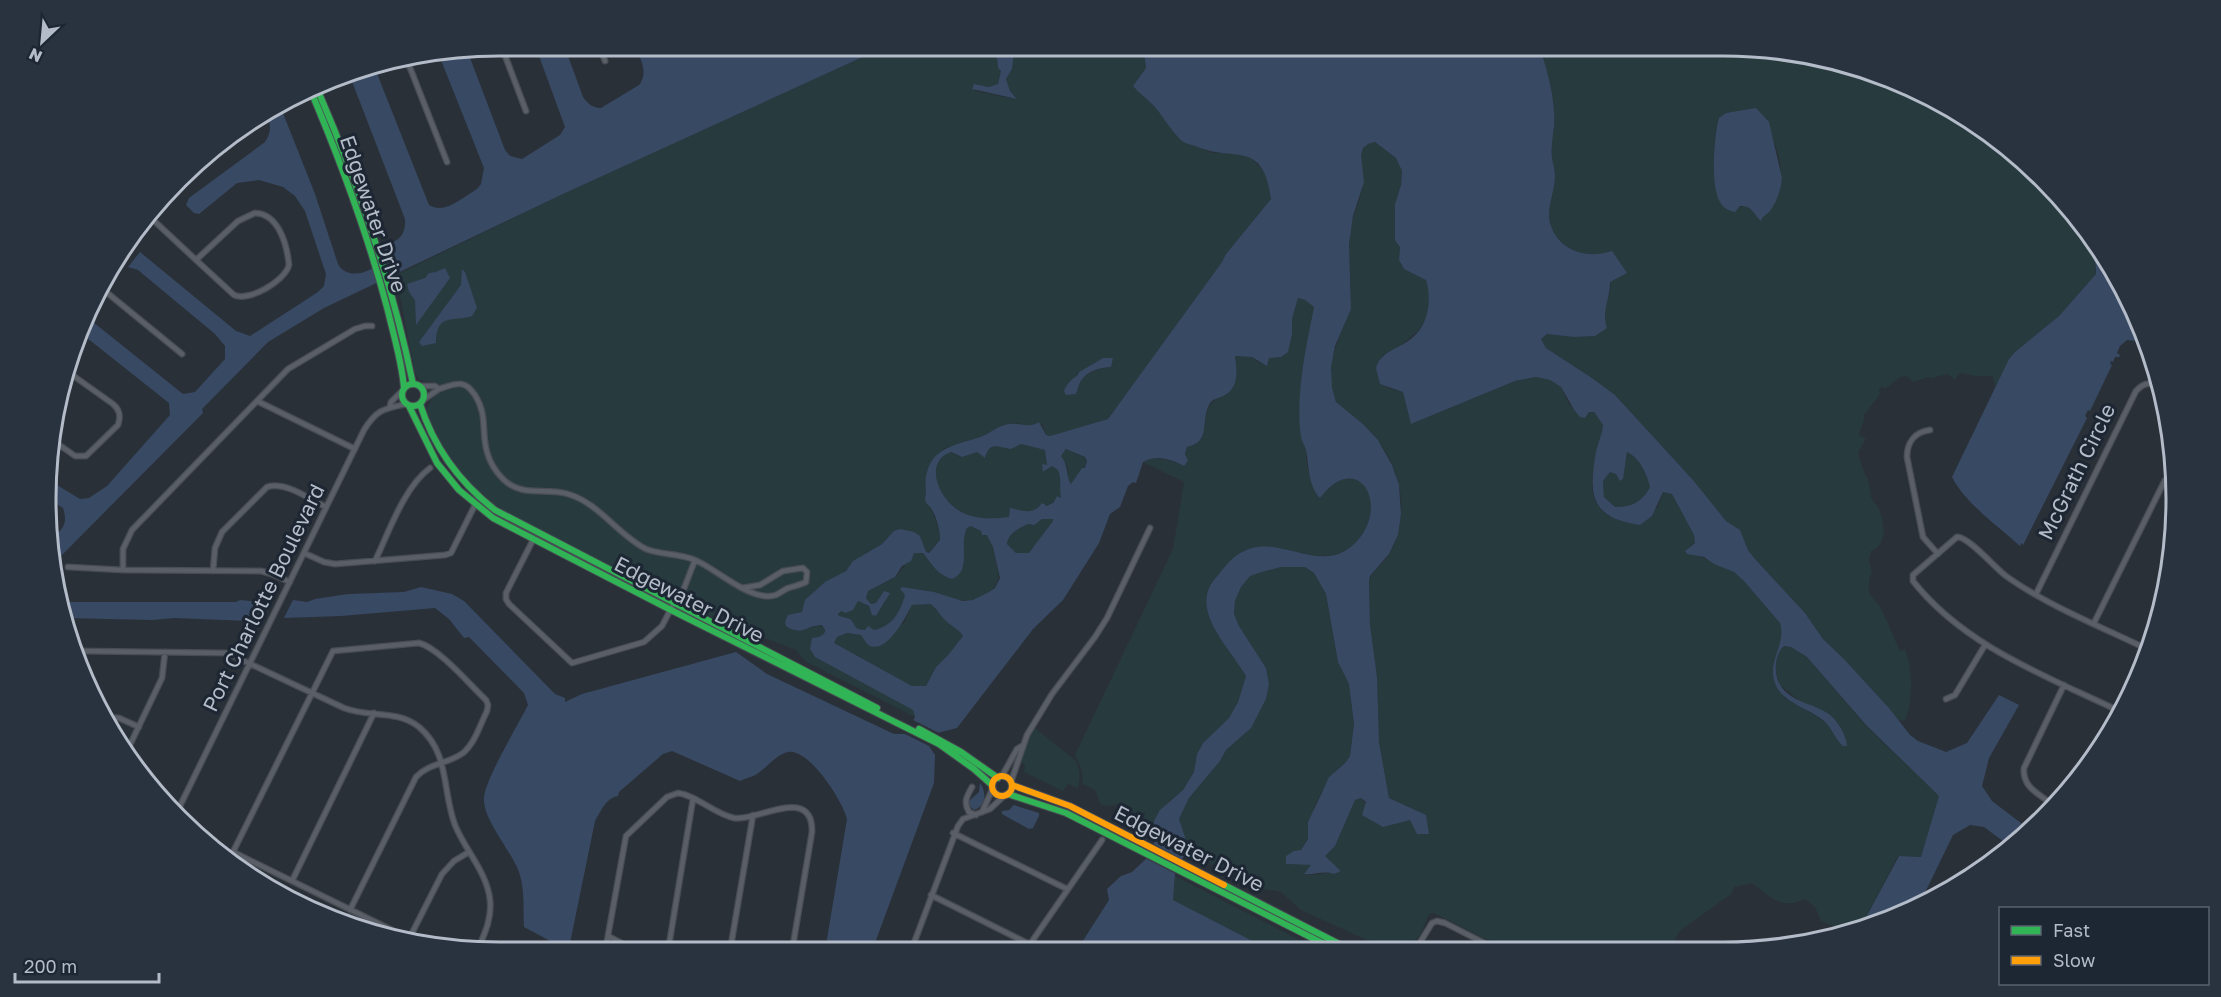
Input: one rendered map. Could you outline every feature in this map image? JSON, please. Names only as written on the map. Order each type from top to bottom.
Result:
[{"type":"street","points":[[505,56],[526,111]]},
{"type":"street","points":[[603,56],[605,61]]},
{"type":"street","points":[[409,65],[447,162]]},
{"type":"street","name":"Edgewater Drive","points":[[319,94],[342,148],[381,256],[417,385]]},
{"type":"street","name":"Edgewater Drive","points":[[313,96],[376,264],[403,373],[403,390]]},
{"type":"street","points":[[154,220],[196,260],[234,295],[245,298],[285,276],[289,265],[276,223],[267,215],[255,213],[238,221],[196,260]]},
{"type":"street","points":[[107,292],[182,354]]},
{"type":"street","points":[[123,570],[123,549],[132,530],[257,401],[293,366],[356,329],[372,326]]},
{"type":"street","points":[[59,445],[75,456],[86,456],[118,425],[120,419],[120,413],[113,404],[73,376]]},
{"type":"street","name":"McGrath Circle","points":[[2036,594],[2136,391],[2150,383]]},
{"type":"street","points":[[390,406],[421,402],[439,388],[459,384],[468,387],[483,410],[489,459],[493,468],[507,483],[526,491],[555,491],[577,497],[648,550],[684,556],[707,565],[742,588],[753,594],[776,595],[806,582],[807,572],[803,568],[783,571],[761,584],[742,588]]},
{"type":"street","points":[[407,405],[402,399],[403,390],[417,385],[439,388]]},
{"type":"street","points":[[417,385],[424,394],[421,402]]},
{"type":"street","name":"Port Charlotte Boulevard","points":[[180,806],[355,449],[371,420],[390,406],[403,390]]},
{"type":"street","points":[[257,401],[355,449]]},
{"type":"street","name":"Edgewater Drive","points":[[421,402],[439,451],[459,479],[487,505],[673,607]]},
{"type":"street","name":"Edgewater Drive","points":[[407,405],[437,463],[459,490],[498,521],[532,540],[673,607],[901,722],[1011,783],[1064,803],[1146,849]]},
{"type":"street","points":[[1930,430],[1922,431],[1912,439],[1907,458],[1923,537],[1938,554]]},
{"type":"street","points":[[375,561],[412,487],[430,468]]},
{"type":"street","points":[[2094,623],[2165,480]]},
{"type":"street","points":[[213,571],[215,548],[222,532],[267,487],[284,486],[326,507]]},
{"type":"street","points":[[304,553],[329,563],[451,553],[475,505]]},
{"type":"street","points":[[982,812],[993,787],[1017,749],[1022,746],[1052,693],[1095,638],[1107,618],[1150,528]]},
{"type":"street","points":[[2113,708],[1985,645],[1954,622],[1921,591],[1913,581],[1913,575],[1957,537],[1962,537],[2006,576],[2036,594],[2140,646]]},
{"type":"street","points":[[532,540],[506,593],[506,599],[572,663],[644,642],[658,631],[678,596],[681,595],[695,561]]},
{"type":"street","points":[[68,567],[123,570],[261,571],[290,582]]},
{"type":"street","points":[[761,584],[768,596]]},
{"type":"street","points":[[350,910],[416,777],[425,770],[458,756],[467,749],[488,705],[486,700],[431,647],[419,643],[333,651],[233,852],[350,910],[382,925]]},
{"type":"street","points":[[1946,699],[1955,695],[1985,645]]},
{"type":"street","points":[[83,651],[221,652],[233,655],[350,711],[397,716],[415,724],[430,739],[442,762],[451,813],[486,883],[490,903],[488,923],[480,941]]},
{"type":"street","points":[[130,745],[162,678],[165,651]]},
{"type":"street","points":[[2047,800],[2028,786],[2023,774],[2064,685]]},
{"type":"street","points":[[292,881],[374,713]]},
{"type":"street","points":[[114,718],[139,727]]},
{"type":"street","name":"Edgewater Drive","points":[[940,742],[974,769],[993,787],[997,795],[1006,795],[1055,808],[1146,849],[1335,942]]},
{"type":"street","points":[[914,942],[954,833],[963,819],[990,809],[1006,795],[1023,751],[1022,746]]},
{"type":"street","points":[[972,787],[965,805],[969,812],[976,815]]},
{"type":"street","points":[[607,942],[626,836],[672,794],[684,794],[733,818],[792,807],[803,811],[810,820],[812,832],[794,942]]},
{"type":"street","points":[[669,942],[693,799]]},
{"type":"street","points":[[732,942],[753,815]]},
{"type":"street","points":[[954,833],[1067,889]]},
{"type":"street","points":[[1030,942],[1102,840]]},
{"type":"street","points":[[412,933],[442,874],[454,861],[469,852]]},
{"type":"street","name":"Edgewater Drive","points":[[1182,867],[1225,893],[1319,942]]},
{"type":"street","points":[[1225,893],[1233,893],[1270,912],[1275,911]]},
{"type":"street","points":[[931,895],[1025,942]]},
{"type":"street","points":[[1422,942],[1435,921],[1439,921],[1482,942]]},
{"type":"street","points":[[608,936],[620,942]]},
{"type":"green space","points":[[865,56],[995,56],[1001,71],[998,85],[989,87],[974,84],[975,91],[1010,98],[1016,97],[1010,91],[1006,79],[1012,69],[1014,56],[1144,56],[1146,68],[1133,86],[1153,105],[1183,141],[1212,153],[1233,153],[1250,157],[1261,168],[1268,180],[1271,199],[1226,254],[1108,419],[1050,436],[1046,435],[1042,424],[1030,426],[1017,423],[1007,424],[981,437],[945,448],[927,471],[925,499],[935,518],[940,540],[926,553],[920,536],[894,531],[882,544],[861,556],[802,612],[792,615],[811,628],[818,625],[824,628],[824,634],[819,637],[813,654],[815,657],[908,706],[913,710],[915,717],[805,661],[796,650],[760,636],[755,639],[524,522],[480,493],[448,457],[426,410],[433,396],[441,392],[438,383],[420,380],[415,373],[396,275],[563,194]],"holes":[[[1103,358],[1111,367],[1100,369],[1086,376],[1078,390],[1072,393],[1074,378],[1077,377],[1078,372]]]},
{"type":"green space","points":[[1542,56],[1751,56],[1809,64],[1865,79],[1918,101],[1969,130],[1992,147],[2015,165],[2056,206],[2092,253],[2096,274],[2059,316],[2015,352],[1995,387],[1993,376],[1961,373],[1955,380],[1948,374],[1913,382],[1907,376],[1900,377],[1885,389],[1882,386],[1879,389],[1880,394],[1864,415],[1859,435],[1866,439],[1858,452],[1869,483],[1871,497],[1879,509],[1884,527],[1883,538],[1871,551],[1869,560],[1872,572],[1869,591],[1880,607],[1900,651],[1905,649],[1908,657],[1911,695],[1905,721],[1897,720],[1889,708],[1823,639],[1805,613],[1748,550],[1740,531],[1726,521],[1693,480],[1615,395],[1546,348],[1540,338],[1547,334],[1574,337],[1595,336],[1610,292],[1612,252],[1594,254],[1576,251],[1561,242],[1551,226],[1549,214],[1555,176],[1552,152],[1554,118],[1551,86]],"holes":[[[1750,110],[1765,128],[1777,150],[1781,181],[1776,202],[1762,217],[1745,206],[1737,208],[1717,195],[1714,160],[1718,125],[1726,113]]]},
{"type":"green space","points":[[1375,142],[1396,158],[1402,171],[1401,185],[1395,204],[1400,247],[1399,260],[1404,269],[1426,279],[1429,294],[1429,307],[1421,327],[1405,342],[1382,356],[1388,388],[1403,392],[1411,424],[1515,381],[1536,377],[1550,380],[1561,387],[1569,404],[1585,418],[1589,412],[1594,412],[1603,425],[1592,484],[1593,496],[1598,506],[1610,517],[1634,524],[1658,507],[1663,492],[1672,494],[1694,535],[1695,542],[1685,551],[1721,565],[1739,576],[1758,595],[1780,623],[1783,631],[1773,669],[1785,698],[1819,718],[1831,730],[1846,737],[1829,714],[1801,702],[1780,685],[1775,666],[1777,656],[1784,646],[1791,647],[1807,657],[1866,726],[1940,797],[1921,857],[1898,856],[1866,918],[1834,927],[1821,921],[1815,907],[1805,899],[1789,903],[1782,902],[1752,883],[1734,887],[1731,894],[1681,930],[1675,942],[1491,942],[1434,913],[1429,914],[1420,935],[1414,942],[1372,942],[1301,910],[1281,892],[1253,887],[1199,857],[1184,856],[1186,840],[1179,819],[1189,798],[1220,761],[1226,750],[1251,727],[1266,699],[1269,684],[1266,668],[1239,626],[1234,614],[1235,601],[1241,587],[1250,576],[1281,567],[1305,567],[1314,573],[1326,594],[1338,662],[1349,684],[1354,724],[1350,756],[1335,771],[1325,786],[1315,805],[1308,838],[1301,850],[1286,864],[1311,865],[1305,875],[1341,871],[1325,856],[1335,846],[1355,800],[1361,798],[1383,827],[1426,815],[1389,798],[1379,742],[1377,677],[1370,625],[1369,582],[1396,540],[1401,516],[1400,489],[1394,468],[1384,449],[1363,424],[1336,402],[1330,383],[1333,356],[1350,304],[1349,243],[1363,184],[1361,152],[1369,144]]},
{"type":"green space","points":[[1298,298],[1314,307],[1300,404],[1301,436],[1306,450],[1308,468],[1320,498],[1334,484],[1346,479],[1357,480],[1365,487],[1370,498],[1371,511],[1367,526],[1358,540],[1347,550],[1335,554],[1309,555],[1269,548],[1245,550],[1212,583],[1206,600],[1212,623],[1246,676],[1238,702],[1229,718],[1203,743],[1197,754],[1194,772],[1183,790],[1169,801],[1154,831],[1152,841],[1139,830],[1146,811],[1139,816],[1127,816],[1117,804],[1101,805],[1095,790],[1083,784],[1082,771],[1075,755],[1173,549],[1184,482],[1143,462],[1158,458],[1184,466],[1187,447],[1197,443],[1205,430],[1209,407],[1215,400],[1226,395],[1237,370],[1235,356],[1252,357],[1267,365],[1269,358],[1275,356],[1292,334],[1292,319]]},
{"type":"green space","points":[[1021,444],[1045,450],[1048,461],[1044,472],[1052,466],[1058,470],[1061,498],[1032,511],[1014,509],[1009,517],[989,519],[964,513],[945,498],[937,481],[936,472],[937,464],[942,457],[950,452],[960,457],[977,452],[986,458],[987,452],[993,447],[1002,446],[1005,449]]},
{"type":"green space","points":[[1066,449],[1084,457],[1087,461],[1084,469],[1082,468],[1071,485],[1068,480],[1068,468],[1061,456]]},
{"type":"green space","points":[[1627,452],[1642,466],[1650,487],[1636,503],[1615,507],[1604,497],[1603,481],[1610,472],[1619,477]]},
{"type":"green space","points":[[1042,519],[1053,519],[1053,521],[1029,553],[1016,553],[1007,544],[1018,530]]},
{"type":"green space","points":[[971,526],[981,531],[982,535],[987,535],[992,545],[998,574],[994,588],[989,593],[976,599],[960,600],[916,589],[901,591],[905,599],[897,616],[883,627],[871,630],[854,627],[852,621],[839,616],[839,612],[858,601],[868,606],[876,616],[885,602],[885,591],[876,603],[871,604],[866,597],[868,591],[894,578],[914,553],[923,553],[939,572],[952,579],[964,565],[964,537],[967,528]]},
{"type":"green space","points":[[930,604],[963,636],[936,667],[926,686],[912,686],[834,643],[837,637],[847,633],[861,635],[867,644],[904,623],[912,605]]},
{"type":"green space","points":[[1032,726],[1075,760],[1080,774],[1078,788],[1068,784],[1063,791],[1024,772],[1025,765],[1020,761]]},
{"type":"green space","points":[[1175,876],[1303,942],[1254,942],[1173,900]]},
{"type":"water","points":[[469,56],[505,150],[510,156],[522,159],[560,135],[565,127],[539,56],[568,56],[583,97],[591,105],[601,108],[639,85],[643,75],[643,65],[639,56],[865,56],[563,194],[324,308],[268,342],[202,409],[203,413],[59,558],[57,534],[63,527],[65,514],[63,508],[56,504],[56,484],[80,499],[89,498],[107,486],[170,415],[169,403],[86,337],[92,322],[183,394],[195,392],[225,359],[225,346],[215,334],[138,270],[128,267],[140,252],[236,331],[250,336],[324,286],[326,274],[305,211],[295,196],[283,187],[259,180],[237,183],[199,214],[194,213],[186,205],[189,198],[265,142],[270,130],[269,120],[283,112],[315,194],[338,264],[348,273],[354,274],[374,268],[387,258],[384,246],[400,237],[404,230],[405,219],[352,81],[377,73],[429,205],[435,208],[454,204],[477,189],[481,184],[484,168],[441,59]]},
{"type":"water","points":[[995,56],[1014,56],[1012,69],[1006,79],[1010,91],[1017,99],[972,89],[974,84],[989,87],[998,84],[1001,71],[998,68]]},
{"type":"water","points":[[1144,56],[1543,56],[1551,86],[1554,118],[1552,152],[1555,182],[1549,214],[1551,226],[1561,242],[1576,251],[1594,254],[1612,251],[1627,273],[1610,282],[1605,311],[1607,328],[1595,336],[1574,337],[1547,334],[1541,339],[1546,348],[1615,395],[1693,480],[1726,521],[1740,530],[1748,550],[1755,559],[1805,613],[1823,639],[1889,708],[1910,735],[1918,741],[1946,752],[1967,743],[1999,695],[2019,705],[1989,758],[1982,786],[1992,801],[2023,825],[2003,841],[1984,827],[1970,825],[1953,835],[1925,892],[1866,918],[1899,856],[1921,857],[1939,796],[1866,725],[1807,657],[1791,647],[1784,646],[1776,661],[1776,672],[1783,689],[1797,699],[1829,714],[1838,724],[1847,746],[1840,743],[1824,721],[1783,695],[1777,688],[1773,668],[1781,640],[1780,623],[1734,572],[1704,557],[1687,554],[1685,551],[1695,543],[1694,535],[1672,494],[1663,492],[1652,516],[1640,525],[1611,517],[1602,510],[1593,493],[1593,481],[1596,452],[1603,425],[1594,412],[1589,412],[1585,418],[1580,417],[1561,387],[1550,380],[1536,377],[1515,381],[1411,424],[1403,392],[1380,384],[1376,368],[1378,362],[1386,354],[1411,339],[1422,327],[1428,312],[1428,288],[1426,280],[1404,269],[1399,260],[1400,247],[1395,240],[1395,204],[1401,185],[1402,171],[1396,158],[1375,142],[1363,148],[1361,155],[1364,182],[1353,216],[1349,244],[1351,309],[1335,346],[1331,367],[1332,388],[1336,402],[1363,424],[1378,440],[1392,465],[1399,485],[1401,514],[1398,535],[1389,554],[1370,576],[1369,582],[1370,625],[1377,677],[1379,742],[1389,798],[1426,815],[1429,834],[1417,834],[1410,820],[1383,827],[1362,815],[1366,802],[1361,798],[1355,800],[1335,846],[1325,856],[1341,871],[1334,874],[1327,872],[1304,874],[1311,865],[1286,864],[1286,856],[1301,850],[1308,839],[1308,822],[1329,777],[1350,756],[1354,724],[1349,684],[1338,662],[1326,594],[1314,573],[1305,567],[1281,567],[1262,572],[1250,576],[1241,587],[1235,601],[1234,614],[1239,626],[1266,668],[1269,684],[1266,699],[1251,728],[1226,750],[1220,761],[1189,798],[1179,819],[1186,840],[1184,856],[1175,874],[1173,900],[1254,942],[1082,942],[1109,900],[1107,889],[1121,876],[1132,872],[1154,848],[1154,821],[1160,810],[1183,790],[1194,772],[1197,754],[1203,743],[1229,718],[1238,702],[1246,676],[1218,634],[1207,611],[1206,599],[1211,584],[1229,562],[1242,552],[1256,547],[1271,547],[1316,556],[1330,556],[1345,551],[1358,540],[1367,526],[1371,511],[1370,498],[1365,487],[1357,480],[1346,479],[1334,484],[1320,498],[1313,488],[1306,450],[1301,437],[1299,405],[1302,372],[1314,307],[1298,298],[1292,319],[1292,334],[1288,352],[1281,357],[1269,358],[1267,366],[1252,357],[1235,356],[1236,372],[1233,388],[1210,403],[1206,412],[1203,436],[1195,444],[1187,447],[1185,454],[1188,461],[1184,466],[1164,458],[1153,458],[1143,462],[1136,483],[1133,482],[1128,486],[1120,507],[1110,514],[1099,543],[1063,600],[1033,629],[957,728],[937,733],[929,746],[935,755],[934,783],[875,942],[826,942],[847,819],[839,800],[824,777],[805,758],[788,752],[775,758],[757,774],[740,781],[672,751],[663,754],[619,792],[618,796],[607,802],[595,821],[570,942],[552,942],[524,927],[523,892],[519,872],[492,825],[484,797],[496,765],[528,705],[524,693],[469,637],[464,638],[449,619],[435,608],[284,618],[293,600],[307,602],[348,594],[404,592],[421,587],[452,594],[464,601],[555,694],[565,698],[565,702],[582,694],[736,652],[767,674],[894,734],[905,734],[915,717],[913,710],[815,657],[810,649],[812,638],[824,634],[825,630],[822,625],[801,631],[792,629],[786,626],[788,615],[802,612],[805,600],[825,582],[846,571],[853,561],[882,544],[894,531],[900,529],[914,532],[920,536],[926,552],[929,553],[940,540],[936,520],[925,499],[926,478],[931,463],[942,451],[1008,424],[1031,425],[1039,422],[1046,435],[1050,436],[1108,419],[1226,254],[1271,199],[1267,180],[1261,167],[1254,160],[1245,156],[1209,151],[1182,141],[1153,105],[1133,86],[1146,68]],"holes":[[[1021,444],[1045,450],[1047,465],[1042,464],[1043,472],[1052,466],[1058,470],[1061,498],[1057,496],[1054,502],[1047,506],[1042,503],[1031,511],[1010,508],[1009,517],[983,518],[970,516],[958,510],[945,497],[940,489],[936,472],[942,457],[951,452],[962,457],[977,452],[985,458],[992,447],[1011,449]],[[1066,449],[1085,457],[1087,461],[1085,468],[1082,468],[1071,484],[1061,456]],[[1627,452],[1642,466],[1650,487],[1636,503],[1615,507],[1604,497],[1603,481],[1610,472],[1616,474],[1620,481],[1623,479]],[[1042,519],[1053,519],[1053,521],[1029,553],[1016,553],[1007,544],[1014,532],[1028,524],[1034,525]],[[971,526],[981,531],[982,535],[987,535],[993,547],[1000,578],[995,588],[973,600],[963,601],[934,592],[902,587],[900,589],[905,595],[898,612],[891,622],[874,630],[868,626],[865,630],[858,629],[850,619],[839,616],[841,611],[846,613],[853,610],[858,601],[869,606],[872,615],[876,616],[890,593],[884,591],[876,603],[871,604],[866,598],[868,591],[895,577],[902,566],[911,561],[914,553],[923,553],[932,565],[947,577],[952,579],[958,575],[964,563],[964,541],[967,528]],[[930,604],[963,636],[936,667],[926,686],[912,686],[834,643],[837,637],[847,633],[861,635],[866,643],[877,647],[896,632],[912,605]]]},
{"type":"water","points":[[1756,108],[1769,122],[1782,178],[1775,204],[1761,221],[1747,207],[1740,206],[1735,212],[1723,206],[1717,194],[1714,173],[1714,148],[1719,118],[1726,113]]},
{"type":"water","points":[[2092,254],[2120,303],[2136,341],[2127,340],[2120,346],[2117,353],[2119,357],[2111,361],[2112,365],[2090,411],[2088,410],[2085,416],[2087,418],[2023,545],[2021,543],[2020,546],[1973,505],[1952,477],[2009,359],[2059,316],[2096,274]]},
{"type":"water","points":[[445,268],[450,278],[416,325],[415,300],[407,284]]},
{"type":"water","points":[[462,269],[477,308],[472,316],[446,320],[439,327],[436,343],[422,346],[419,342],[461,285]]},
{"type":"water","points":[[1103,358],[1113,358],[1111,367],[1088,373],[1079,385],[1076,394],[1066,395],[1064,391],[1066,386],[1079,372]]},
{"type":"water","points":[[240,600],[260,602],[264,604],[263,610],[250,621],[72,618],[68,602],[236,602]]},
{"type":"water","points":[[980,783],[984,790],[984,798],[981,805],[974,810],[969,801],[979,792]]},
{"type":"water","points":[[1014,805],[1039,813],[1033,828],[1029,829],[1002,814],[1002,811],[1009,810]]},
{"type":"pier","points":[[911,719],[943,735],[935,738],[933,748],[901,732]]},
{"type":"pier","points":[[1150,842],[1185,861],[1178,875],[1143,857],[1151,848]]},
{"type":"traffic: fast","points":[[319,94],[360,196],[384,270],[413,384]]},
{"type":"traffic: fast","points":[[313,96],[343,171],[372,255],[398,350],[404,388]]},
{"type":"traffic: fast","points":[[413,384],[421,387],[424,395],[421,403],[413,406],[405,403],[402,395],[405,387],[413,384]]},
{"type":"traffic: fast","points":[[420,404],[433,435],[449,463],[470,488],[495,510],[877,708]]},
{"type":"traffic: fast","points":[[409,406],[437,463],[459,490],[493,518],[939,744],[992,785]]},
{"type":"traffic: fast","points":[[919,729],[961,752],[998,778]]},
{"type":"traffic: fast","points":[[1008,794],[1066,813],[1320,942]]},
{"type":"traffic: fast","points":[[1224,885],[1335,942]]},
{"type":"traffic: slow","points":[[1002,776],[1009,779],[1012,786],[1009,793],[1002,796],[995,793],[992,786],[995,779],[1002,776]]},
{"type":"traffic: slow","points":[[1012,785],[1070,806],[1224,885]]}]
